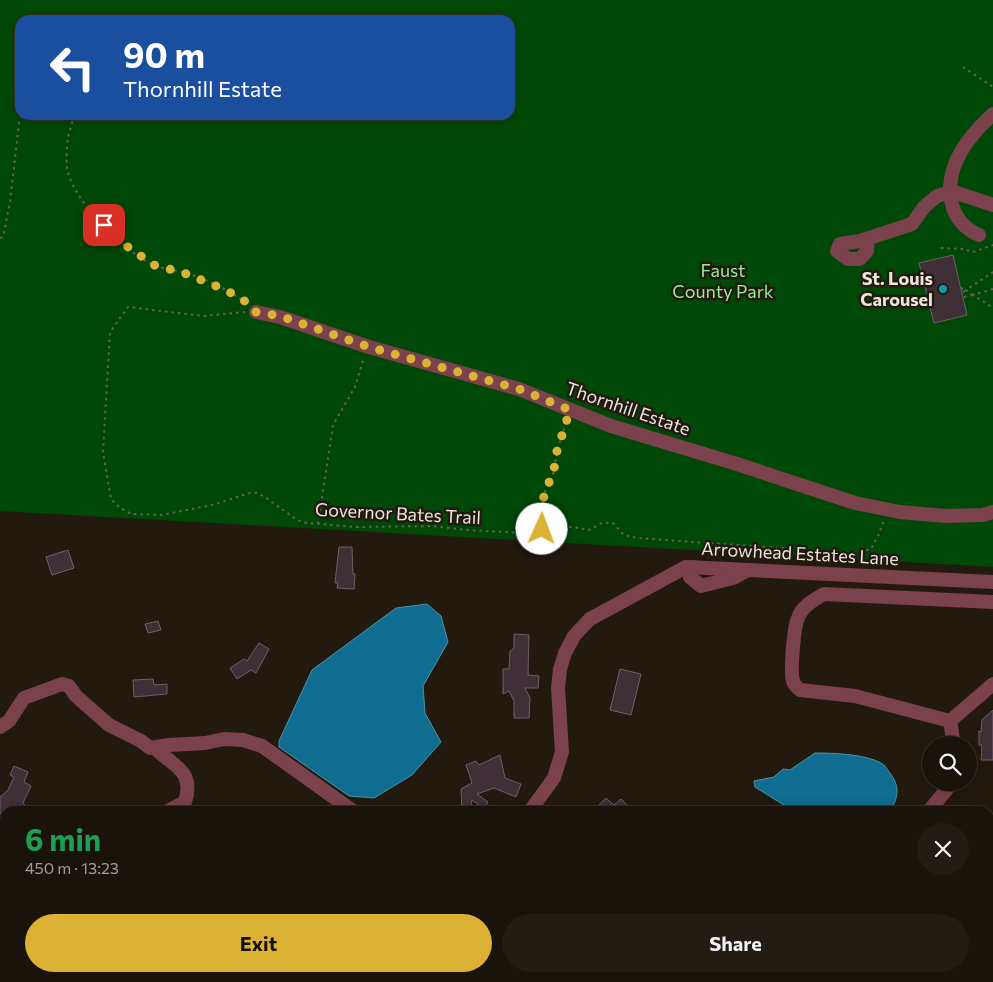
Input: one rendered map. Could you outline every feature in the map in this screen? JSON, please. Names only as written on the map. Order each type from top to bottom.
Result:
[{"type":"street","points":[[979,235],[967,230],[958,220],[953,209],[951,182],[954,166],[981,124],[993,114]]},
{"type":"street","points":[[868,238],[912,224],[924,207],[937,196],[957,193],[993,205]]},
{"type":"street","name":"Thornhill Estate","points":[[256,312],[280,316],[367,346],[519,389],[611,426],[737,464],[855,503],[946,516],[982,515],[993,512]]},
{"type":"street","name":"Arrowhead Estates Lane","points":[[534,806],[554,778],[562,752],[558,695],[560,669],[574,636],[590,620],[686,567],[993,582]]},
{"type":"street","points":[[950,721],[855,696],[807,691],[796,687],[792,680],[798,618],[804,607],[824,594],[993,602]]},
{"type":"street","points":[[0,727],[9,721],[24,698],[62,684],[69,686],[76,696],[109,725],[141,741],[150,748],[226,739],[243,740],[262,746],[346,806]]},
{"type":"street","points":[[950,721],[993,684]]},
{"type":"street","points":[[950,721],[953,736]]},
{"type":"street","points":[[180,770],[180,758],[188,744]]},
{"type":"street","points":[[155,748],[186,777],[189,789],[185,802],[177,806]]},
{"type":"street","points":[[933,806],[945,791]]},
{"type":"path","points":[[963,67],[993,87]]},
{"type":"path","points":[[0,238],[4,230],[10,202],[20,120]]},
{"type":"path","points":[[72,120],[68,137],[67,166],[70,183],[90,212],[117,239],[154,265],[184,273],[226,290],[248,303],[256,312]]},
{"type":"path","points":[[941,248],[973,252],[993,244]]},
{"type":"path","points":[[962,292],[993,272]]},
{"type":"path","points":[[961,288],[993,308]]},
{"type":"path","points":[[964,297],[993,289]]},
{"type":"path","name":"Governor Bates Trail","points":[[256,312],[203,316],[128,307],[110,332],[103,452],[111,499],[119,507],[131,514],[162,515],[212,505],[250,493],[257,493],[265,496],[297,520],[318,524],[356,527],[431,526],[468,530],[523,532],[538,536],[543,527]]},
{"type":"path","points":[[318,524],[333,426],[355,387],[367,346]]},
{"type":"path","points":[[570,410],[557,451],[553,475],[544,492],[543,527],[573,527],[589,530],[602,523],[613,523],[624,535],[637,538],[853,553],[871,549],[888,509]]},
{"type":"green space","name":"Faust County Park","points":[[0,0],[993,0],[993,567],[0,511]]},
{"type":"water","points":[[427,604],[441,616],[448,642],[423,686],[425,713],[441,742],[412,775],[374,798],[349,796],[279,747],[279,741],[312,670],[396,608]]},
{"type":"water","points":[[815,753],[858,756],[874,760],[886,767],[897,786],[897,796],[892,806],[785,806],[755,787],[754,781],[774,777],[783,769],[790,770]]},
{"type":"building","name":"St. Louis Carousel","points":[[953,255],[967,315],[934,323],[919,263]]},
{"type":"building","points":[[339,547],[352,547],[353,574],[355,574],[354,589],[337,588],[338,583],[335,583]]},
{"type":"building","points":[[68,550],[74,568],[52,575],[46,557]]},
{"type":"building","points":[[158,621],[161,630],[148,633],[145,624]]},
{"type":"building","points":[[514,634],[529,635],[528,675],[539,676],[538,688],[525,688],[530,698],[529,718],[514,718],[514,701],[509,691],[503,694],[503,669],[509,669],[510,651],[514,648]]},
{"type":"building","points":[[259,643],[269,649],[256,673],[251,670],[237,679],[230,668],[244,659],[247,661]]},
{"type":"building","points":[[620,669],[641,674],[631,715],[610,710]]},
{"type":"building","points":[[153,679],[154,685],[167,684],[167,694],[134,697],[133,680]]},
{"type":"building","points":[[993,710],[993,760],[981,760],[982,745],[979,745],[979,731],[981,732],[982,720]]},
{"type":"building","points":[[500,755],[505,778],[521,784],[516,797],[494,788],[477,794],[488,802],[486,806],[480,806],[472,800],[471,806],[462,806],[461,789],[472,783],[466,765],[476,761],[479,765]]},
{"type":"building","points":[[14,766],[28,772],[24,782],[31,786],[23,803],[24,806],[0,806],[0,797],[8,790],[14,777],[10,775]]},
{"type":"building","points":[[606,798],[614,805],[621,799],[628,806],[598,806]]},
{"type":"place","name":"St. Louis Carousel","points":[[943,289]]},
{"type":"route","points":[[104,225],[117,239],[138,256],[154,265],[184,273],[226,290],[248,303],[256,312],[280,316],[369,347],[519,389],[570,410],[553,466],[553,475],[544,492],[542,529]]}]
